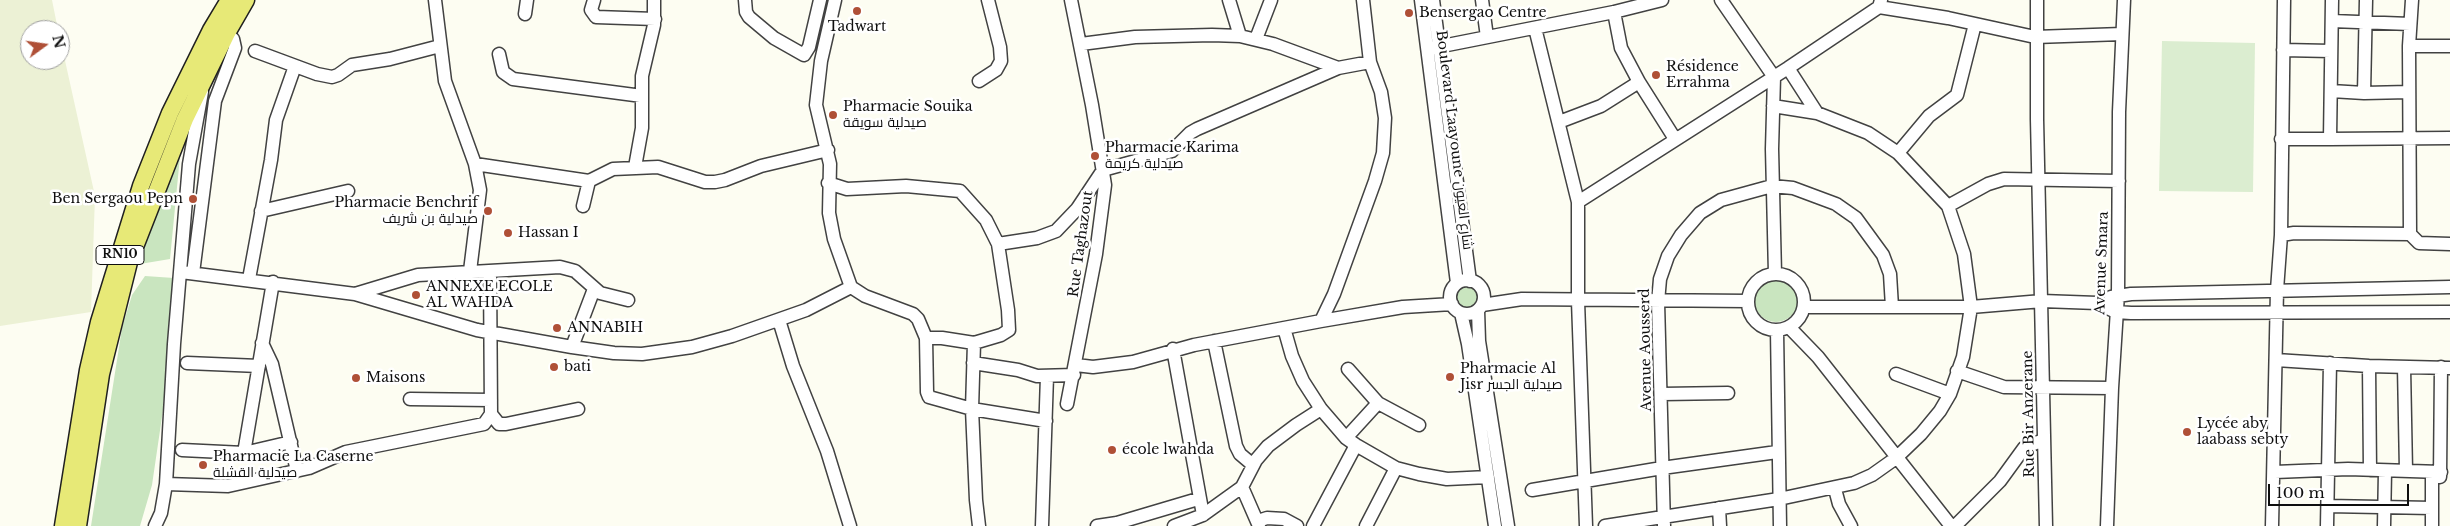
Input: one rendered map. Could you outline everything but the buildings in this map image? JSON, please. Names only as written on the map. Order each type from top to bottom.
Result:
[{"type":"main road","name":"RN10","points":[[63,526],[88,370],[99,322],[141,186],[170,113],[211,30],[229,0]]},
{"type":"main road","name":"RN10","points":[[78,526],[101,374],[129,262],[185,118],[226,33],[246,0]]},
{"type":"street","points":[[435,0],[440,46],[450,99],[475,164],[479,203],[470,271]]},
{"type":"street","points":[[525,14],[527,0]]},
{"type":"street","points":[[594,0],[591,10],[596,17],[655,18]]},
{"type":"street","points":[[635,167],[642,128],[642,76],[655,18],[654,0]]},
{"type":"street","points":[[745,0],[746,12],[749,17],[774,38],[804,55],[821,61]]},
{"type":"street","points":[[804,55],[809,47],[820,0]]},
{"type":"street","points":[[835,0],[821,61],[816,105],[830,164],[828,183],[830,220],[851,287],[865,296],[913,314],[918,319],[926,338],[928,395],[972,409],[1046,421]]},
{"type":"street","points":[[980,81],[996,70],[1001,62],[1000,47],[988,0]]},
{"type":"street","name":"Rue Taghazout","points":[[1067,404],[1101,226],[1105,185],[1081,44],[1071,0]]},
{"type":"street","points":[[1256,39],[1271,0]]},
{"type":"street","points":[[1321,321],[1334,294],[1375,181],[1383,153],[1384,118],[1381,92],[1370,62],[1363,0]]},
{"type":"street","name":"Boulevard Laayoune شارع العيون","points":[[1421,0],[1433,48]]},
{"type":"street","name":"Boulevard Laayoune شارع العيون","points":[[1433,0],[1433,48],[1458,295],[1468,344],[1488,477],[1491,525]]},
{"type":"street","points":[[1482,0],[1487,37]]},
{"type":"street","points":[[1433,48],[1614,12],[1662,0]]},
{"type":"street","points":[[1721,0],[1774,77],[1772,186],[1775,274]]},
{"type":"street","name":"Rue Bir Anzerane","points":[[2037,0],[2035,37],[2046,526]]},
{"type":"street","name":"Avenue Smara","points":[[2108,526],[2112,388],[2118,294],[2124,0]]},
{"type":"street","points":[[2272,526],[2275,472],[2276,315],[2281,235],[2284,0]]},
{"type":"street","points":[[2330,139],[2332,0]]},
{"type":"street","points":[[2364,93],[2366,0]]},
{"type":"street","points":[[2412,0],[2409,46],[2410,234],[2420,244],[2450,244]]},
{"type":"street","points":[[1228,2],[1240,36]]},
{"type":"street","points":[[1578,202],[1788,68],[1880,3],[2035,37],[2122,34]]},
{"type":"street","points":[[1614,12],[1621,48],[1639,82],[1675,139]]},
{"type":"street","points":[[2332,21],[2410,24]]},
{"type":"street","points":[[1898,153],[1929,116],[1957,95],[1975,24]]},
{"type":"street","points":[[1534,28],[1578,202],[1578,301],[1586,526]]},
{"type":"street","points":[[155,526],[160,513],[166,484],[187,272],[215,101],[235,45],[233,39],[226,33]]},
{"type":"street","points":[[1081,44],[1135,37],[1212,34],[1240,36],[1256,39],[1338,68]]},
{"type":"street","points":[[255,51],[317,74],[332,77],[338,75],[352,64],[390,59],[440,46]]},
{"type":"street","points":[[2409,46],[2450,46]]},
{"type":"street","points":[[2283,50],[2331,51]]},
{"type":"street","points":[[499,54],[503,72],[513,79],[642,96]]},
{"type":"street","points":[[998,244],[1037,238],[1056,231],[1077,209],[1103,170],[1172,151],[1190,133],[1197,129],[1338,68],[1370,62]]},
{"type":"street","points":[[250,279],[276,120],[296,66]]},
{"type":"street","points":[[1788,68],[1817,113]]},
{"type":"street","points":[[187,272],[189,164],[205,78]]},
{"type":"street","points":[[1559,122],[1601,106],[1639,82]]},
{"type":"street","points":[[2331,91],[2364,93],[2409,92]]},
{"type":"street","points":[[1605,526],[1664,522],[1719,508],[1835,488],[1872,475],[1896,458],[1921,434],[1940,411],[1950,394],[1963,357],[1970,307],[1964,254],[1948,206],[1898,153],[1868,134],[1817,113],[1773,106]]},
{"type":"street","points":[[2281,140],[2450,138]]},
{"type":"street","points":[[475,164],[589,181],[613,169],[635,167],[658,168],[705,182],[715,182],[761,166],[828,150]]},
{"type":"street","points":[[1948,206],[1996,181],[2038,178],[2119,181]]},
{"type":"street","points":[[583,206],[589,181]]},
{"type":"street","points":[[828,183],[847,189],[906,186],[960,191],[981,213],[998,244],[1008,310],[1009,330],[1001,335],[974,343],[926,338]]},
{"type":"street","name":"Avenue Aousserd","points":[[1664,522],[1658,302],[1660,279],[1668,256],[1681,234],[1700,213],[1721,200],[1772,186],[1793,188],[1836,204],[1856,218],[1883,255],[1890,274],[1892,306]]},
{"type":"street","points":[[261,212],[348,191]]},
{"type":"street","points":[[2281,235],[2294,233],[2410,234]]},
{"type":"street","points":[[355,294],[418,275],[560,267],[575,271],[594,289],[615,298],[628,300]]},
{"type":"street","points":[[166,484],[228,486],[297,471],[346,452],[484,424],[491,414],[490,270]]},
{"type":"street","points":[[187,272],[355,294],[490,332],[572,347],[614,353],[642,354],[669,351],[732,336],[806,310],[851,287]]},
{"type":"street","points":[[1775,274],[1785,275],[1794,280],[1804,296],[1804,307],[1799,319],[1783,329],[1768,329],[1754,318],[1748,301],[1750,293],[1759,280],[1775,274]]},
{"type":"street","points":[[2097,303],[2118,294],[2450,287],[2450,277]]},
{"type":"street","points":[[244,453],[273,282]]},
{"type":"street","points":[[973,363],[1047,376],[1133,362],[1173,350],[1214,341],[1403,307],[1458,295],[1476,283],[1482,291],[1522,299],[1658,302],[1748,301]]},
{"type":"street","points":[[572,347],[594,289]]},
{"type":"street","points":[[1482,291],[1479,341],[1508,526]]},
{"type":"street","points":[[1458,295],[1470,314],[1480,307],[1522,299]]},
{"type":"street","points":[[1804,307],[1970,307],[2042,301],[2097,303],[2116,312],[2276,315],[2450,312]]},
{"type":"street","points":[[779,320],[793,366],[828,451],[850,526]]},
{"type":"street","points":[[1284,328],[1292,356],[1303,381],[1321,409],[1351,442],[1396,468],[1447,479],[1488,477]]},
{"type":"street","points":[[1780,526],[1777,452],[1783,329]]},
{"type":"street","points":[[1783,329],[1818,357],[1896,458],[1953,526],[2000,481],[2024,448],[2044,440]]},
{"type":"street","points":[[1214,341],[1236,446],[1245,460],[1253,465]]},
{"type":"street","points":[[262,343],[272,364],[297,471]]},
{"type":"street","points":[[974,343],[972,409],[979,526]]},
{"type":"street","points":[[1173,350],[1198,499],[1203,514]]},
{"type":"street","points":[[2276,360],[2369,366],[2446,368],[2445,443],[2432,508],[2432,526]]},
{"type":"street","points":[[187,363],[259,366]]},
{"type":"street","points":[[2327,526],[2330,472],[2330,363]]},
{"type":"street","points":[[2369,366],[2370,470]]},
{"type":"street","points":[[2404,367],[2406,471]]},
{"type":"street","points":[[1348,369],[1378,403],[1419,425]]},
{"type":"street","points":[[1958,371],[1998,386],[2043,389],[2112,388]]},
{"type":"street","points":[[1896,374],[1950,394]]},
{"type":"street","points":[[1042,526],[1047,376]]},
{"type":"street","points":[[1662,394],[1728,393]]},
{"type":"street","points":[[410,399],[491,400]]},
{"type":"street","points":[[1313,526],[1351,442],[1378,403]]},
{"type":"street","points":[[491,414],[500,424],[506,424],[578,409]]},
{"type":"street","points":[[1174,526],[1203,514],[1242,488],[1253,465],[1268,446],[1296,424],[1321,409]]},
{"type":"street","points":[[182,450],[244,453],[291,442]]},
{"type":"street","points":[[1532,490],[1662,468],[1777,452]]},
{"type":"street","points":[[1366,526],[1396,468]]},
{"type":"street","points":[[2275,472],[2330,472],[2348,469],[2406,471],[2439,475]]},
{"type":"street","points":[[2384,526],[2385,471]]},
{"type":"street","points":[[1242,488],[1259,524],[1267,518],[1284,519],[1297,526]]},
{"type":"street","points":[[1835,488],[1839,504],[1851,526]]},
{"type":"street","points":[[1097,526],[1117,525],[1198,499]]},
{"type":"street","points":[[2328,506],[2432,508]]},
{"type":"street","points":[[1719,508],[1720,526]]},
{"type":"green space","points":[[0,0],[52,0],[56,20],[20,20],[20,70],[67,70],[95,196],[91,312],[0,326]]},
{"type":"green space","points":[[2162,41],[2255,43],[2253,192],[2159,191]]},
{"type":"green space","points":[[181,146],[170,259],[134,265]]},
{"type":"green space","points":[[145,276],[174,278],[163,410],[152,485],[140,526],[91,526],[122,328],[132,295]]},
{"type":"green space","points":[[1780,278],[1792,284],[1797,291],[1797,309],[1792,316],[1785,321],[1772,322],[1764,319],[1757,312],[1754,296],[1757,288],[1764,281]]},
{"type":"green space","points":[[1467,282],[1477,286],[1481,296],[1477,306],[1467,310],[1457,306],[1453,296],[1457,286]]},
{"type":"place","name":"Tadwart","points":[[857,11]]},
{"type":"place","name":"Bensergao Centre","points":[[1409,13]]},
{"type":"place","name":"Résidence Errahma","points":[[1656,75]]},
{"type":"place","name":"Pharmacie Souika صيدلية سويقة","points":[[833,115]]},
{"type":"place","name":"Pharmacie Karima صيدلية كريمة","points":[[1095,156]]},
{"type":"place","name":"Ben Sergaou Pepn","points":[[193,199]]},
{"type":"place","name":"Pharmacie Benchrif صيدلية بن شريف","points":[[488,211]]},
{"type":"place","name":"Hassan I","points":[[508,233]]},
{"type":"place","name":"ANNEXE ECOLE AL WAHDA","points":[[416,295]]},
{"type":"place","name":"ANNABIH","points":[[557,328]]},
{"type":"place","name":"bati","points":[[554,367]]},
{"type":"place","name":"Pharmacie Al Jisr صيدلية الجسر","points":[[1450,377]]},
{"type":"place","name":"Maisons","points":[[356,378]]},
{"type":"place","name":"Lycée aby laabass sebty","points":[[2187,432]]},
{"type":"place","name":"école lwahda","points":[[1112,450]]},
{"type":"place","name":"Pharmacie La Caserne صيدلية القشلة","points":[[203,465]]}]
